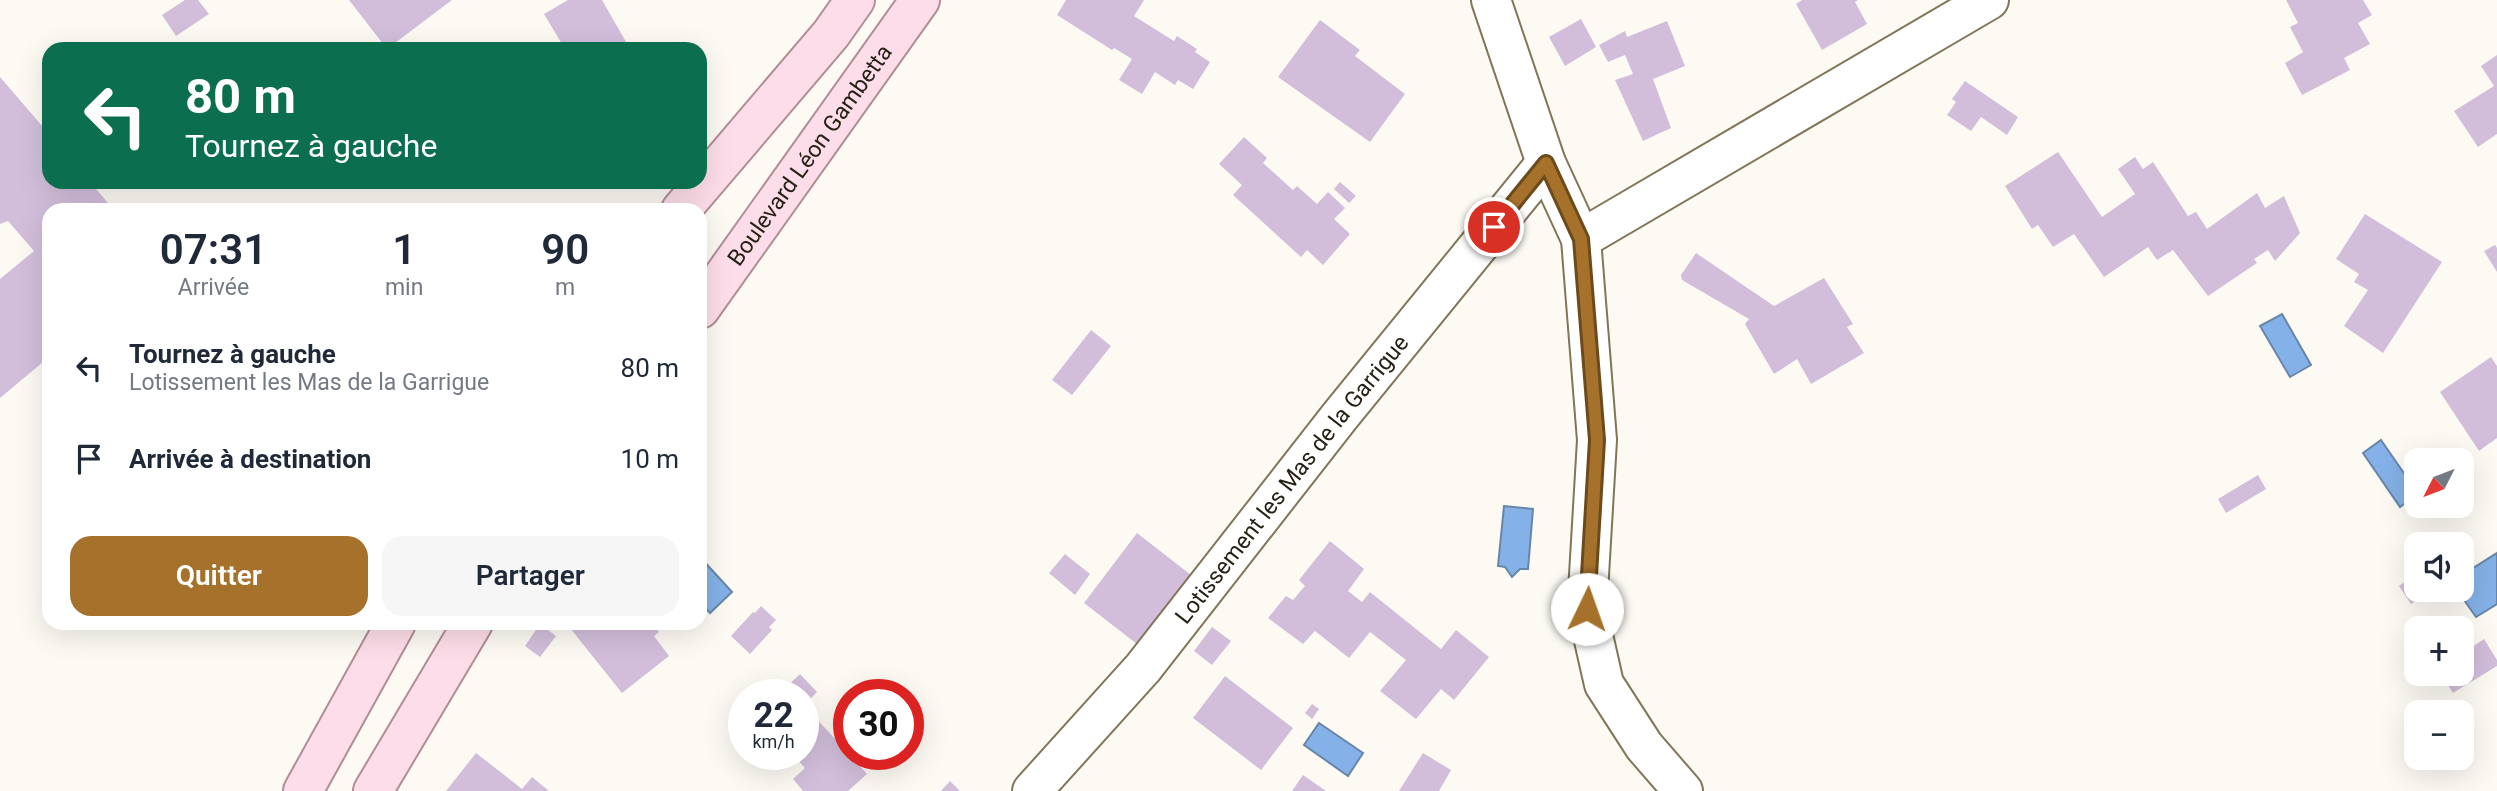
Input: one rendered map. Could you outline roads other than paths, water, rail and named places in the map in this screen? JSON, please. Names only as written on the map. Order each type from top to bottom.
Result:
[{"type":"main road","points":[[707,179],[831,34],[855,0]]},
{"type":"main road","name":"Boulevard Léon Gambetta","points":[[707,299],[920,0]]},
{"type":"main road","points":[[687,203],[699,189]]},
{"type":"main road","points":[[303,791],[392,630]]},
{"type":"main road","points":[[373,791],[469,630]]},
{"type":"street","points":[[1491,0],[1546,163],[1581,239],[1597,440],[1587,609],[1604,684],[1644,746],[1683,791]]},
{"type":"street","points":[[1581,239],[1989,0]]},
{"type":"street","name":"Lotissement les Mas de la Garrigue","points":[[1032,791],[1143,668],[1340,416],[1546,163]]},
{"type":"water","points":[[2282,314],[2311,365],[2290,377],[2260,326]]},
{"type":"water","points":[[2381,440],[2404,473],[2404,504],[2400,507],[2363,453]]},
{"type":"water","points":[[1504,506],[1533,509],[1528,569],[1520,569],[1512,577],[1505,567],[1498,566]]},
{"type":"water","points":[[2497,553],[2497,604],[2476,617],[2465,602],[2474,602],[2474,567]]},
{"type":"water","points":[[707,565],[732,592],[710,613],[707,610]]},
{"type":"water","points":[[1319,723],[1363,753],[1348,776],[1304,745]]}]
